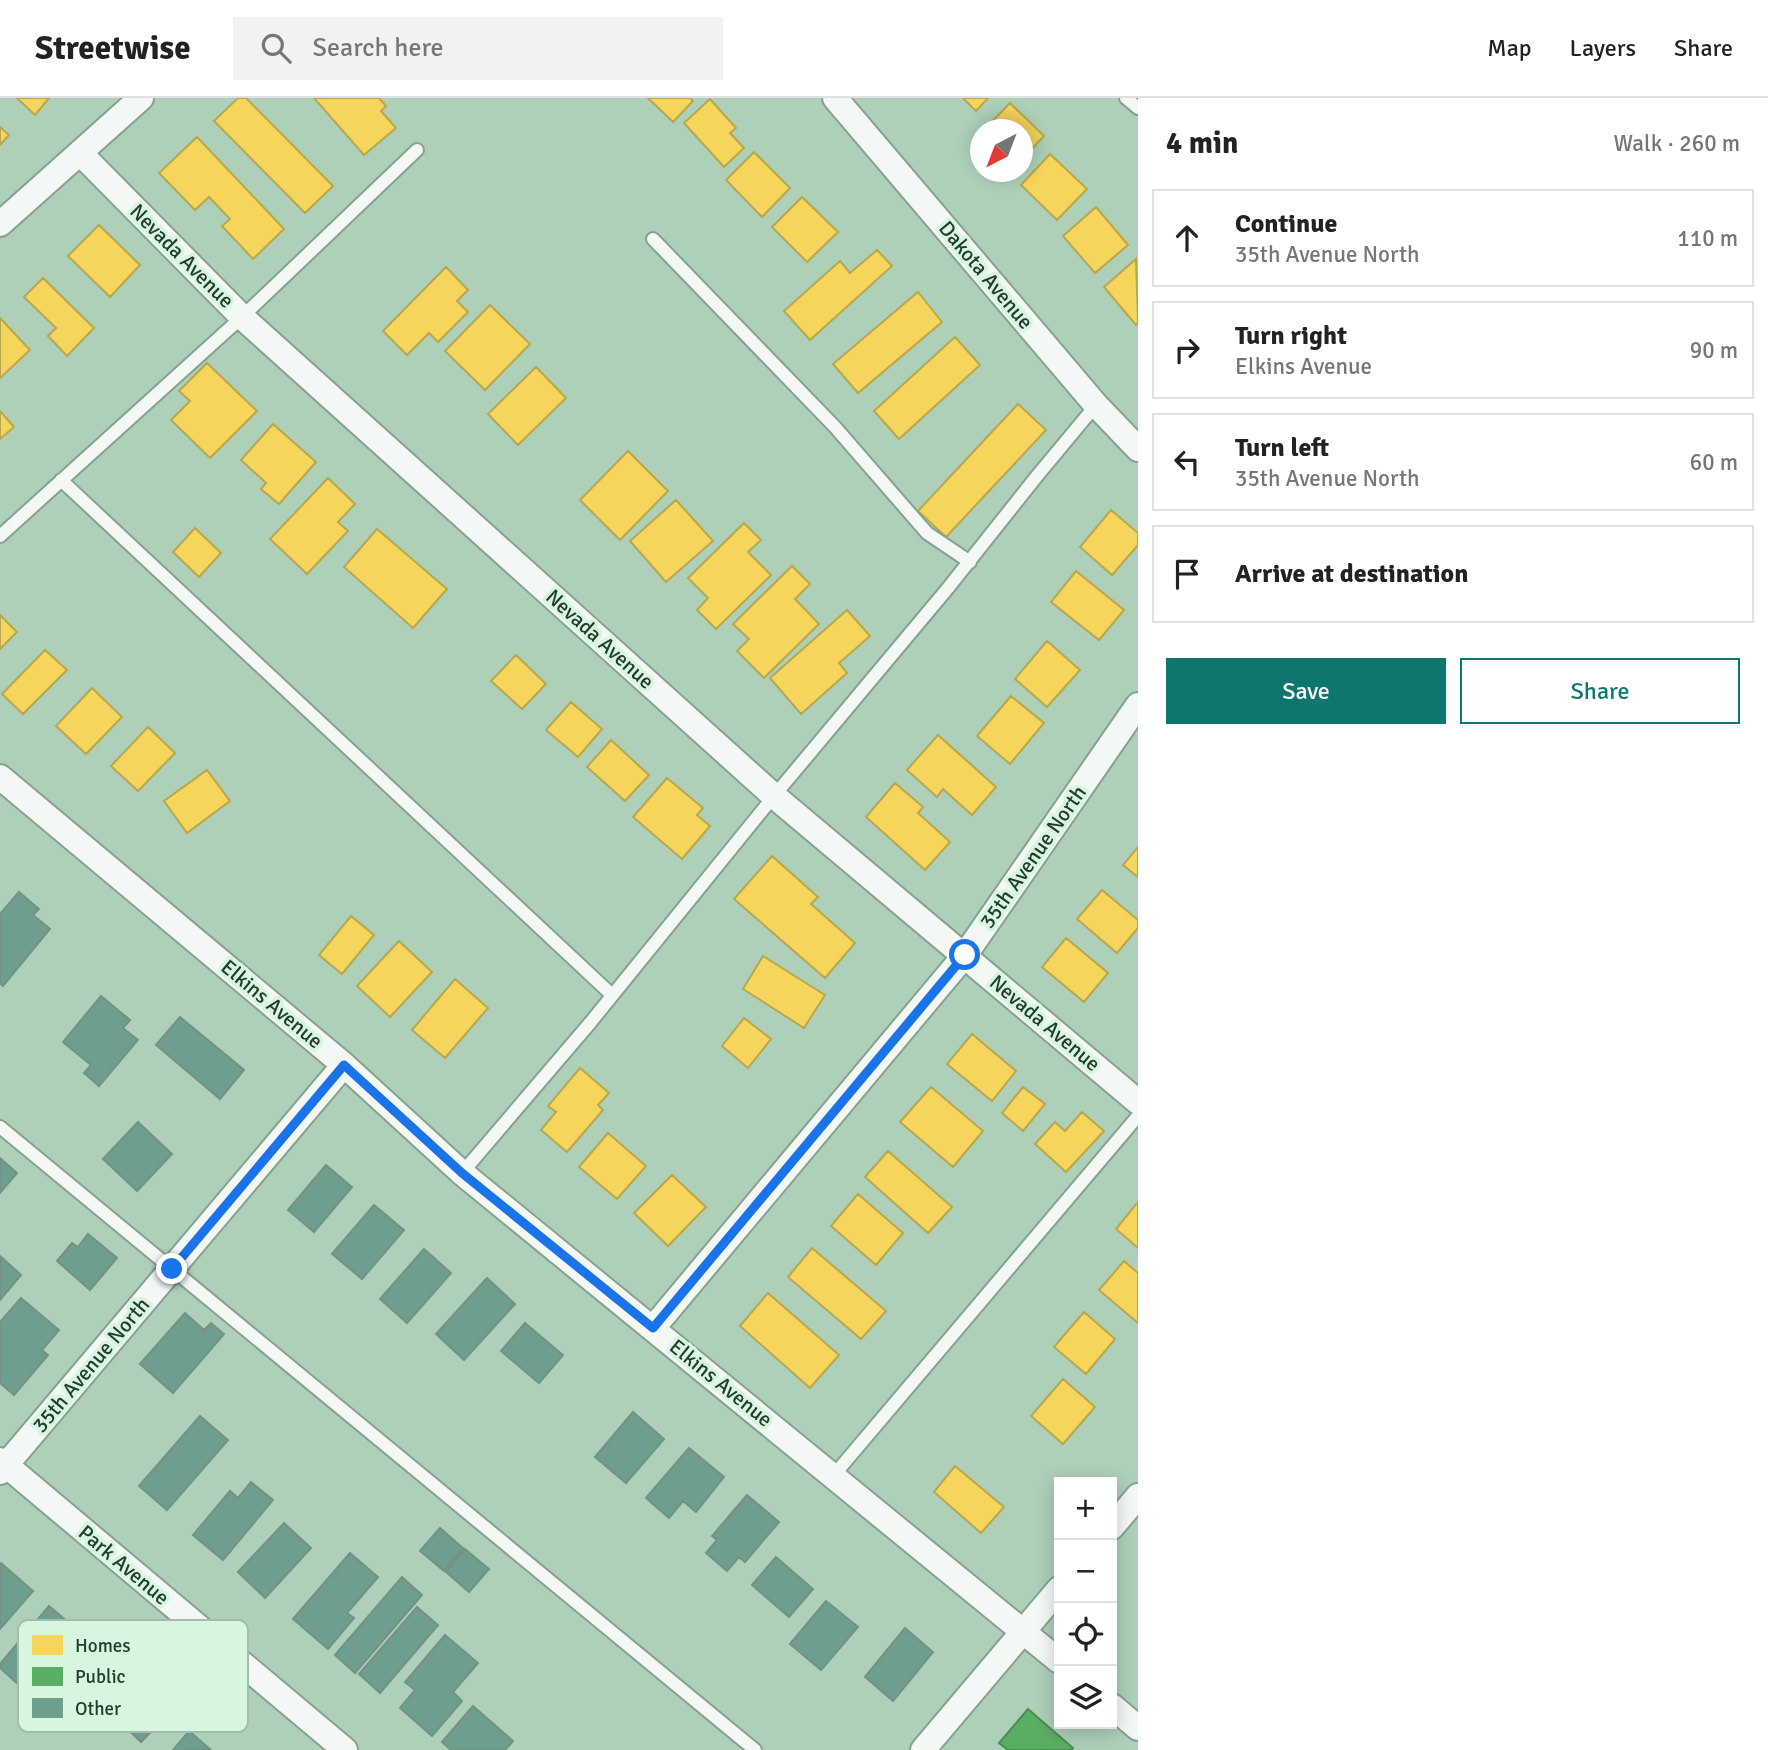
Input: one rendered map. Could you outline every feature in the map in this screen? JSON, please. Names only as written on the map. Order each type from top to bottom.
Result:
[{"type":"street","points":[[0,224],[141,98]]},
{"type":"street","name":"Dakota Avenue","points":[[835,98],[1096,405],[1138,449]]},
{"type":"street","name":"Nevada Avenue","points":[[81,153],[243,317],[774,796],[1138,1102]]},
{"type":"street","name":"35th Avenue North","points":[[653,1328],[965,955],[1138,705]]},
{"type":"street","name":"Elkins Avenue","points":[[0,777],[344,1065],[462,1173],[1054,1657]]},
{"type":"street","name":"35th Avenue North","points":[[2,1466],[344,1065]]},
{"type":"street","name":"Park Avenue","points":[[2,1466],[188,1620]]},
{"type":"street","points":[[1117,1521],[1138,1496]]},
{"type":"street","points":[[922,1750],[1054,1594]]},
{"type":"street","name":"Park Avenue","points":[[248,1670],[345,1750]]},
{"type":"street","points":[[1117,1710],[1138,1728]]},
{"type":"lane","points":[[1126,98],[1138,108]]},
{"type":"lane","points":[[0,536],[243,317],[417,150]]},
{"type":"lane","points":[[653,239],[835,428],[928,533],[970,562]]},
{"type":"lane","points":[[462,1173],[970,562],[1096,405]]},
{"type":"lane","points":[[61,480],[612,995]]},
{"type":"lane","points":[[834,1475],[1138,1116]]},
{"type":"lane","points":[[0,1127],[755,1750]]},
{"type":"building: Homes","points":[[17,98],[49,98],[35,115]]},
{"type":"building: Homes","points":[[238,98],[246,98],[333,186],[305,213],[214,121]]},
{"type":"building: Homes","points":[[314,98],[379,98],[386,106],[381,111],[396,128],[364,155]]},
{"type":"building: Homes","points":[[648,98],[690,98],[693,101],[673,122]]},
{"type":"building: Homes","points":[[963,98],[988,98],[976,111]]},
{"type":"building: Homes","points":[[710,99],[736,128],[730,133],[744,148],[724,167],[684,123]]},
{"type":"building: Homes","points":[[1010,103],[1026,119],[995,119]]},
{"type":"building: Homes","points":[[1033,125],[1044,136],[1033,148]]},
{"type":"building: Homes","points":[[0,127],[9,135],[0,145]]},
{"type":"building: Homes","points":[[197,137],[284,229],[253,259],[222,226],[230,219],[209,197],[195,210],[159,173]]},
{"type":"building: Homes","points":[[754,152],[790,188],[762,217],[726,180]]},
{"type":"building: Homes","points":[[1050,154],[1087,189],[1057,220],[1021,185],[1024,182],[1033,182],[1033,172]]},
{"type":"building: Homes","points":[[802,197],[838,232],[807,262],[772,227]]},
{"type":"building: Homes","points":[[1096,207],[1128,245],[1095,273],[1063,236]]},
{"type":"building: Homes","points":[[99,225],[140,265],[110,297],[68,256]]},
{"type":"building: Homes","points":[[877,250],[892,266],[810,340],[784,311],[840,261],[850,273]]},
{"type":"building: Homes","points":[[1136,259],[1138,323],[1136,325],[1104,287]]},
{"type":"building: Homes","points":[[446,267],[468,290],[457,301],[468,312],[438,342],[429,333],[407,355],[383,331]]},
{"type":"building: Homes","points":[[43,278],[94,328],[67,356],[48,336],[56,328],[24,297]]},
{"type":"building: Homes","points":[[918,292],[942,322],[858,393],[833,364]]},
{"type":"building: Homes","points":[[490,305],[530,344],[485,390],[445,351]]},
{"type":"building: Homes","points":[[0,318],[30,350],[0,378]]},
{"type":"building: Homes","points":[[955,337],[980,365],[899,439],[874,411]]},
{"type":"building: Homes","points":[[207,363],[257,411],[210,458],[171,420],[190,401],[179,391]]},
{"type":"building: Homes","points":[[536,367],[566,398],[518,445],[488,414]]},
{"type":"building: Homes","points":[[1018,404],[1046,430],[946,537],[918,511]]},
{"type":"building: Homes","points":[[0,411],[14,427],[0,439]]},
{"type":"building: Homes","points":[[273,424],[316,462],[279,504],[261,489],[266,483],[241,460]]},
{"type":"building: Homes","points":[[628,451],[668,491],[620,540],[580,500]]},
{"type":"building: Homes","points":[[328,478],[355,504],[338,522],[348,531],[307,574],[270,539]]},
{"type":"building: Homes","points":[[676,500],[713,541],[666,582],[630,541]]},
{"type":"building: Homes","points":[[1111,510],[1138,533],[1138,545],[1112,575],[1080,547]]},
{"type":"building: Homes","points":[[744,523],[761,540],[748,552],[771,575],[716,629],[697,610],[708,598],[688,578]]},
{"type":"building: Homes","points":[[195,528],[221,553],[199,577],[173,552]]},
{"type":"building: Homes","points":[[377,529],[447,589],[413,628],[344,567]]},
{"type":"building: Homes","points":[[792,566],[810,584],[795,599],[819,624],[764,678],[737,651],[749,639],[733,624]]},
{"type":"building: Homes","points":[[1076,571],[1124,610],[1099,640],[1051,602]]},
{"type":"building: Homes","points":[[847,610],[870,636],[839,663],[847,673],[801,714],[770,678]]},
{"type":"building: Homes","points":[[0,615],[17,632],[0,649]]},
{"type":"building: Homes","points":[[1047,641],[1080,670],[1047,707],[1015,679]]},
{"type":"building: Homes","points":[[45,650],[67,670],[23,714],[2,694]]},
{"type":"building: Homes","points":[[516,655],[546,684],[522,709],[491,681]]},
{"type":"building: Homes","points":[[92,688],[122,717],[86,754],[56,726]]},
{"type":"building: Homes","points":[[1011,696],[1044,723],[1010,764],[977,736]]},
{"type":"building: Homes","points":[[571,702],[602,729],[578,757],[546,730]]},
{"type":"building: Homes","points":[[148,727],[175,753],[138,791],[111,766]]},
{"type":"building: Homes","points":[[938,735],[996,787],[972,815],[943,789],[937,797],[907,770]]},
{"type":"building: Homes","points":[[611,740],[649,775],[625,801],[587,767]]},
{"type":"building: Homes","points":[[207,770],[230,801],[187,833],[164,801]]},
{"type":"building: Homes","points":[[667,778],[703,808],[697,815],[710,826],[682,859],[633,817]]},
{"type":"building: Homes","points":[[895,783],[923,807],[918,813],[950,842],[925,870],[866,817]]},
{"type":"building: Homes","points":[[1138,847],[1138,877],[1123,865]]},
{"type":"building: Homes","points":[[772,856],[818,897],[811,904],[855,943],[825,978],[734,899]]},
{"type":"building: Homes","points":[[1102,890],[1138,920],[1138,928],[1117,953],[1077,919]]},
{"type":"building: Homes","points":[[351,916],[374,935],[342,974],[319,955]]},
{"type":"building: Homes","points":[[1066,938],[1108,973],[1084,1002],[1042,967]]},
{"type":"building: Homes","points":[[399,941],[432,972],[390,1017],[357,986]]},
{"type":"building: Homes","points":[[763,956],[825,995],[804,1028],[743,989]]},
{"type":"building: Homes","points":[[455,979],[488,1008],[445,1058],[412,1030]]},
{"type":"building: Homes","points":[[744,1018],[771,1039],[748,1068],[722,1046]]},
{"type":"building: Homes","points":[[972,1034],[1016,1071],[992,1101],[947,1064]]},
{"type":"building: Homes","points":[[580,1068],[609,1093],[598,1105],[603,1110],[567,1152],[541,1130],[556,1112],[548,1106]]},
{"type":"building: Homes","points":[[931,1087],[983,1131],[953,1167],[900,1122]]},
{"type":"building: Homes","points":[[1023,1087],[1045,1104],[1023,1131],[1002,1113]]},
{"type":"building: Homes","points":[[1082,1112],[1104,1131],[1066,1172],[1035,1144],[1055,1122],[1065,1131]]},
{"type":"building: Homes","points":[[608,1133],[646,1166],[617,1199],[579,1167]]},
{"type":"building: Homes","points":[[888,1151],[952,1207],[928,1233],[865,1177]]},
{"type":"building: Homes","points":[[672,1175],[706,1207],[668,1246],[634,1213]]},
{"type":"building: Homes","points":[[858,1194],[903,1233],[876,1265],[831,1226]]},
{"type":"building: Homes","points":[[1138,1202],[1138,1248],[1116,1229]]},
{"type":"building: Homes","points":[[812,1248],[886,1311],[861,1339],[788,1277]]},
{"type":"building: Homes","points":[[1124,1261],[1138,1273],[1138,1323],[1099,1290]]},
{"type":"building: Homes","points":[[768,1293],[839,1355],[810,1388],[740,1326]]},
{"type":"building: Homes","points":[[1084,1312],[1115,1339],[1086,1374],[1054,1347]]},
{"type":"building: Homes","points":[[1063,1379],[1095,1407],[1063,1444],[1031,1416]]},
{"type":"building: Homes","points":[[955,1466],[1004,1507],[981,1533],[934,1492]]},
{"type":"building: Public","points":[[1028,1709],[1073,1748],[1008,1750],[999,1743]]},
{"type":"building: Other","points":[[19,892],[39,909],[33,915],[50,929],[3,986],[0,983],[0,914]]},
{"type":"building: Other","points":[[101,996],[130,1020],[123,1028],[138,1040],[99,1086],[84,1073],[91,1065],[63,1042]]},
{"type":"building: Other","points":[[180,1017],[244,1070],[220,1099],[156,1045]]},
{"type":"building: Other","points":[[138,1122],[172,1154],[137,1191],[103,1159]]},
{"type":"building: Other","points":[[0,1158],[17,1173],[0,1193]]},
{"type":"building: Other","points":[[326,1165],[352,1187],[314,1232],[288,1210]]},
{"type":"building: Other","points":[[374,1205],[404,1230],[362,1279],[332,1254]]},
{"type":"building: Other","points":[[88,1234],[117,1258],[90,1290],[57,1261],[72,1243],[78,1247]]},
{"type":"building: Other","points":[[424,1249],[451,1273],[407,1323],[380,1299]]},
{"type":"building: Other","points":[[0,1256],[21,1275],[0,1300]]},
{"type":"building: Other","points":[[487,1278],[515,1304],[464,1360],[436,1334]]},
{"type":"building: Other","points":[[21,1298],[59,1330],[42,1350],[48,1355],[14,1395],[0,1383],[0,1322]]},
{"type":"building: Other","points":[[185,1313],[204,1330],[211,1323],[224,1334],[173,1393],[140,1364]]},
{"type":"building: Other","points":[[525,1323],[563,1355],[539,1383],[501,1351]]},
{"type":"building: Other","points":[[633,1412],[664,1439],[626,1483],[595,1457]]},
{"type":"building: Other","points":[[200,1416],[228,1440],[167,1510],[139,1486]]},
{"type":"building: Other","points":[[689,1448],[724,1477],[696,1512],[683,1501],[669,1518],[646,1498]]},
{"type":"building: Other","points":[[251,1482],[273,1500],[223,1560],[193,1535],[230,1491],[238,1498]]},
{"type":"building: Other","points":[[747,1495],[779,1522],[745,1562],[739,1557],[727,1571],[706,1553],[717,1540],[712,1536]]},
{"type":"building: Other","points":[[284,1523],[311,1548],[265,1598],[238,1572]]},
{"type":"building: Other","points":[[440,1528],[463,1548],[444,1571],[420,1551]]},
{"type":"building: Other","points":[[465,1549],[489,1569],[469,1592],[446,1572]]},
{"type":"building: Other","points":[[350,1553],[378,1577],[347,1613],[354,1618],[328,1649],[293,1619]]},
{"type":"building: Other","points":[[776,1557],[813,1589],[789,1617],[752,1585]]},
{"type":"building: Other","points":[[0,1564],[33,1591],[0,1629]]},
{"type":"building: Other","points":[[402,1577],[422,1595],[355,1673],[335,1655]]},
{"type":"building: Other","points":[[826,1601],[858,1627],[821,1670],[790,1644]]},
{"type":"building: Other","points":[[49,1606],[66,1620],[37,1620]]},
{"type":"building: Other","points":[[417,1607],[438,1625],[380,1693],[359,1674]]},
{"type":"building: Other","points":[[905,1628],[933,1652],[893,1701],[865,1677]]},
{"type":"building: Other","points":[[445,1635],[478,1663],[453,1692],[462,1701],[432,1736],[400,1708],[415,1690],[405,1682]]},
{"type":"building: Other","points":[[18,1643],[18,1684],[0,1668],[0,1664]]},
{"type":"building: Other","points":[[473,1706],[513,1741],[505,1750],[451,1750],[442,1742]]},
{"type":"building: Other","points":[[131,1732],[151,1732],[141,1742]]},
{"type":"building: Other","points":[[190,1732],[211,1750],[173,1750]]},
{"type":"route","points":[[172,1269],[344,1065],[462,1173],[653,1328],[965,955]]}]
